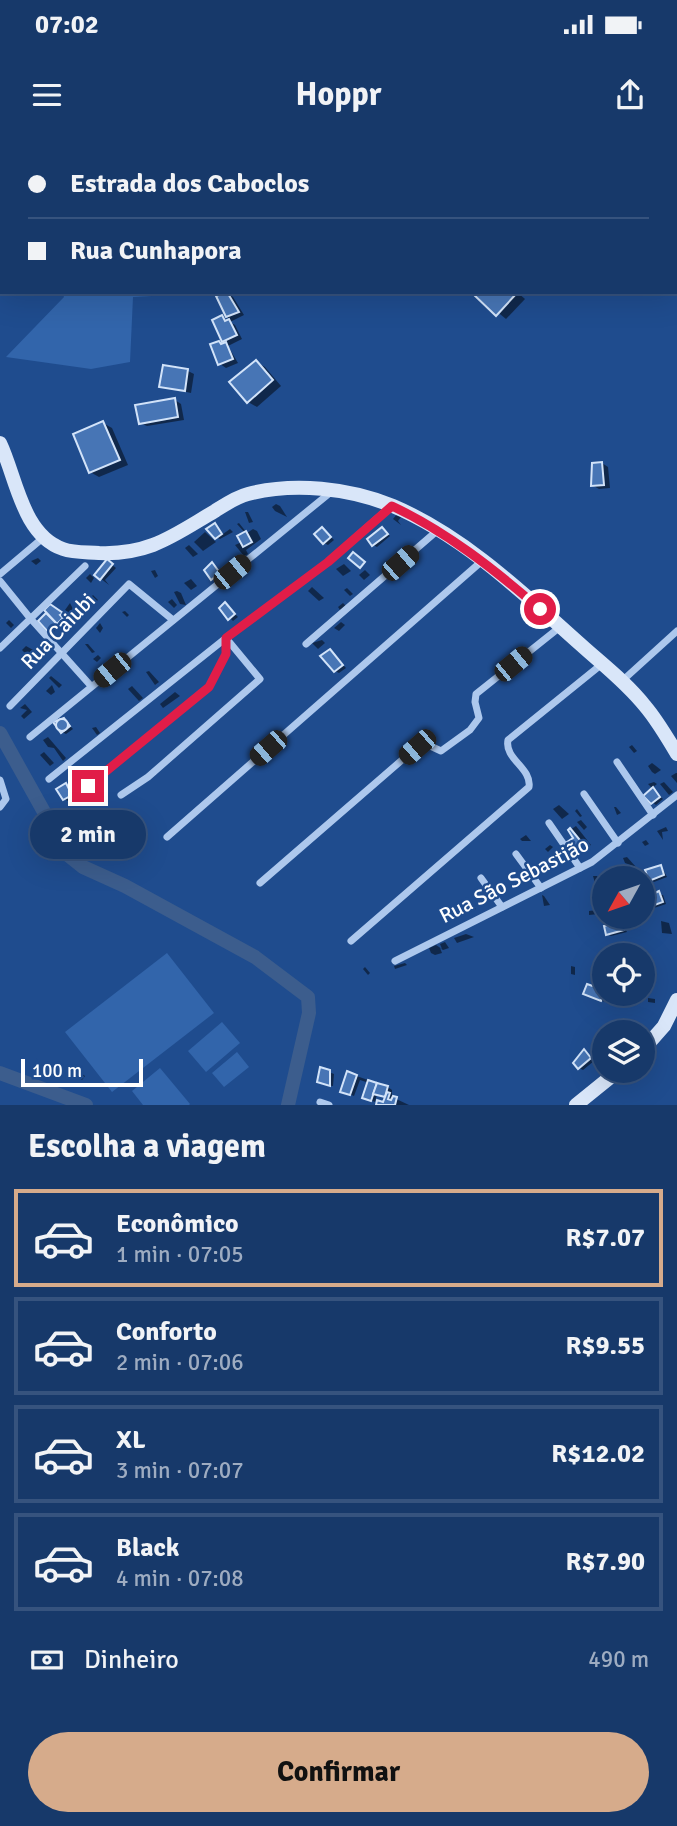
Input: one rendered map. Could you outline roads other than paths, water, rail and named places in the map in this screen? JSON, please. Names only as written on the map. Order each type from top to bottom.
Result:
[{"type":"street","points":[[0,443],[28,513],[44,537],[55,546],[76,552],[118,554],[140,551],[159,545],[244,495],[292,486],[392,506],[438,530],[482,561],[560,627],[622,681],[652,715],[677,754]]},
{"type":"street","points":[[30,737],[331,492]]},
{"type":"street","points":[[49,779],[226,638],[328,562],[392,506]]},
{"type":"street","points":[[306,644],[438,530]]},
{"type":"street","points":[[0,574],[44,537]]},
{"type":"street","points":[[167,837],[482,561]]},
{"type":"street","points":[[0,648],[85,566]]},
{"type":"street","points":[[0,581],[91,686]]},
{"type":"street","name":"Rua Caiubi","points":[[10,706],[126,586],[133,584],[173,620]]},
{"type":"street","points":[[260,883],[417,747],[426,744],[444,750],[470,730],[479,718],[476,694],[560,627]]},
{"type":"street","points":[[622,681],[677,631]]},
{"type":"street","points":[[88,786],[209,687],[226,654],[226,638]]},
{"type":"street","points":[[121,794],[148,777],[260,679],[226,638]]},
{"type":"street","points":[[351,941],[528,787],[528,777],[508,750],[508,740],[602,664]]},
{"type":"street","points":[[617,762],[653,815]]},
{"type":"street","points":[[0,807],[6,799],[1,783]]},
{"type":"street","points":[[584,794],[618,843]]},
{"type":"street","name":"Rua São Sebastião","points":[[395,961],[580,868],[618,843],[677,795]]},
{"type":"street","points":[[549,823],[580,868]]},
{"type":"street","points":[[516,854],[541,888]]},
{"type":"street","points":[[481,878],[502,907]]},
{"type":"street","points":[[655,1036],[664,1026],[677,1000]]},
{"type":"street","points":[[576,1105],[603,1083]]},
{"type":"street","points":[[320,1102],[330,1105]]},
{"type":"waterway","points":[[0,733],[68,855],[83,867],[125,886],[255,957],[308,997],[309,1013],[288,1105]]},
{"type":"waterway","points":[[0,1073],[86,1105]]}]
